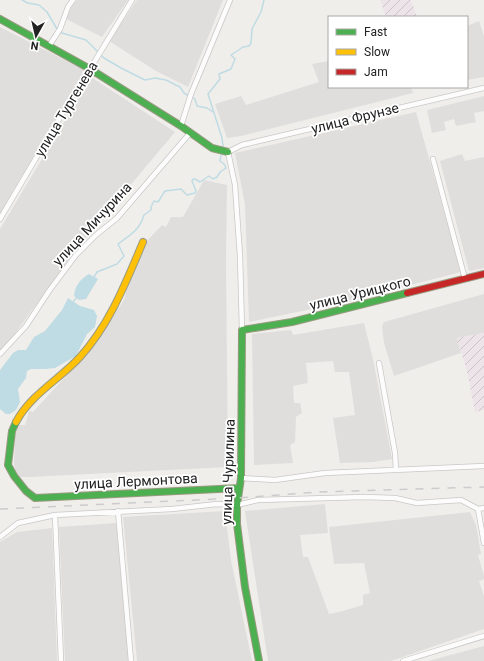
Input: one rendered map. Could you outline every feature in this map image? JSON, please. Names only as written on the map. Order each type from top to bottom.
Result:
[{"type":"street","points":[[49,46],[60,29],[68,7],[73,0]]},
{"type":"street","name":"улица Тургенева","points":[[0,219],[85,75],[132,0]]},
{"type":"street","points":[[181,126],[191,94],[230,0]]},
{"type":"street","points":[[0,19],[90,69],[181,126],[212,148],[228,152],[235,185],[240,256],[242,330]]},
{"type":"street","name":"улица Фрунзе","points":[[228,152],[242,145],[484,88]]},
{"type":"street","name":"улица Мичурина","points":[[0,354],[26,326],[49,291],[76,255],[96,235],[117,218],[190,133]]},
{"type":"street","points":[[433,159],[465,279]]},
{"type":"street","name":"улица Лермонтова","points":[[143,242],[125,285],[111,313],[93,341],[79,358],[49,384],[23,410],[12,431],[8,465],[14,476],[26,491],[35,498],[239,488]]},
{"type":"street","name":"улица Урицкого","points":[[242,330],[292,322],[484,274]]},
{"type":"street","name":"улица Чурилина","points":[[242,330],[241,478],[237,505],[238,531],[245,587],[260,661]]},
{"type":"street","points":[[379,364],[395,453],[396,470]]},
{"type":"street","points":[[241,478],[275,480],[325,473],[484,466]]},
{"type":"street","points":[[0,537],[18,523],[55,515],[118,511],[172,510],[217,504],[237,505],[258,500],[364,497],[395,498],[417,503],[461,500],[478,510],[484,508]]},
{"type":"street","points":[[478,510],[484,542]]},
{"type":"street","points":[[118,511],[131,661]]},
{"type":"street","points":[[55,515],[61,661]]},
{"type":"street","points":[[404,661],[484,636]]},
{"type":"shaded area","points":[[77,0],[128,0],[102,37],[66,19]]},
{"type":"shaded area","points":[[137,0],[223,0],[188,87],[156,71],[109,41]]},
{"type":"shaded area","points":[[380,0],[411,0],[417,16],[386,16]]},
{"type":"shaded area","points":[[479,21],[484,36],[484,77],[468,80],[468,26]]},
{"type":"shaded area","points":[[0,27],[84,70],[0,213]]},
{"type":"shaded area","points":[[328,61],[328,88],[411,88],[413,93],[241,136],[227,138],[215,104],[241,96],[246,105],[319,82],[312,64]]},
{"type":"shaded area","points":[[91,77],[175,132],[76,250],[0,354],[0,229]]},
{"type":"shaded area","points":[[484,96],[484,111],[474,113],[476,122],[456,126],[454,119],[444,122],[446,130],[432,133],[427,110]]},
{"type":"shaded area","points":[[416,112],[461,272],[336,304],[249,322],[245,205],[235,153]]},
{"type":"shaded area","points":[[462,154],[465,161],[484,157],[484,268],[469,271],[440,161]]},
{"type":"shaded area","points":[[204,180],[227,185],[226,261],[228,467],[17,477],[14,464],[15,435],[19,425],[25,425],[29,411],[33,412],[90,350],[124,300],[131,274],[134,273],[145,243],[162,225],[166,227],[171,217],[183,217]]},
{"type":"shaded area","points":[[484,294],[484,333],[457,338],[461,353],[394,376],[384,343],[382,327],[384,322]]},
{"type":"shaded area","points":[[364,323],[373,359],[392,459],[373,462],[340,463],[333,418],[355,415],[349,372],[335,372],[333,361],[306,363],[308,383],[293,386],[294,403],[300,403],[302,413],[296,417],[295,442],[290,445],[293,463],[254,465],[252,334],[291,330],[293,335]]},
{"type":"shaded area","points":[[484,333],[484,410],[475,412],[467,372],[457,338]]},
{"type":"shaded area","points":[[325,504],[328,533],[300,535],[303,557],[308,557],[329,614],[363,605],[363,595],[370,593],[364,563],[334,564],[329,527],[470,512],[476,525],[481,554],[478,555],[484,576],[484,579],[479,581],[484,596],[484,629],[391,661],[268,661],[245,511]]},
{"type":"shaded area","points":[[225,511],[231,560],[252,661],[137,661],[123,517]]},
{"type":"shaded area","points":[[116,523],[129,661],[65,661],[59,527]]},
{"type":"shaded area","points":[[52,528],[57,661],[0,661],[0,542],[17,532]]},
{"type":"shaded area","points":[[484,646],[484,661],[428,661]]},
{"type":"water","points":[[89,274],[98,279],[86,299],[79,300],[74,296],[77,286],[83,278]]},
{"type":"water","points":[[68,298],[80,306],[94,310],[97,316],[95,327],[87,334],[76,356],[55,368],[31,369],[27,371],[26,378],[18,389],[20,402],[16,410],[10,414],[6,414],[0,409],[0,370],[13,353],[18,350],[26,350],[34,337],[45,331],[62,310]]},
{"type":"waterway","points":[[22,0],[39,5],[47,12],[57,29],[62,33],[86,40],[104,58],[121,68],[145,80],[155,78],[166,80],[180,87],[184,93],[189,96]]},
{"type":"waterway","points":[[223,146],[222,138],[208,94],[220,79],[219,74],[231,69],[235,59],[231,55],[243,47],[249,46],[251,43],[252,29],[261,12],[264,0]]},
{"type":"waterway","points":[[192,97],[195,99],[197,106],[207,108],[213,112]]},
{"type":"waterway","points":[[94,277],[97,272],[117,264],[124,256],[118,244],[137,229],[144,215],[151,210],[154,201],[158,202],[165,191],[181,189],[187,195],[195,193],[196,191],[192,181],[193,179],[200,182],[209,176],[213,179],[226,168],[220,161],[221,155]]},
{"type":"waterway","points":[[72,303],[77,297]]},
{"type":"railway","points":[[0,509],[238,498],[318,492],[484,487]]},
{"type":"traffic: fast","points":[[0,19],[90,69],[181,126],[212,148],[228,152]]},
{"type":"traffic: fast","points":[[259,661],[245,587],[237,524],[237,505],[241,478],[242,330],[292,322],[407,293]]},
{"type":"traffic: fast","points":[[16,422],[12,431],[8,465],[14,476],[26,491],[35,498],[239,488]]},
{"type":"traffic: slow","points":[[16,422],[29,403],[72,365],[91,344],[109,317],[143,242]]},
{"type":"traffic: jam","points":[[407,293],[484,274]]}]
